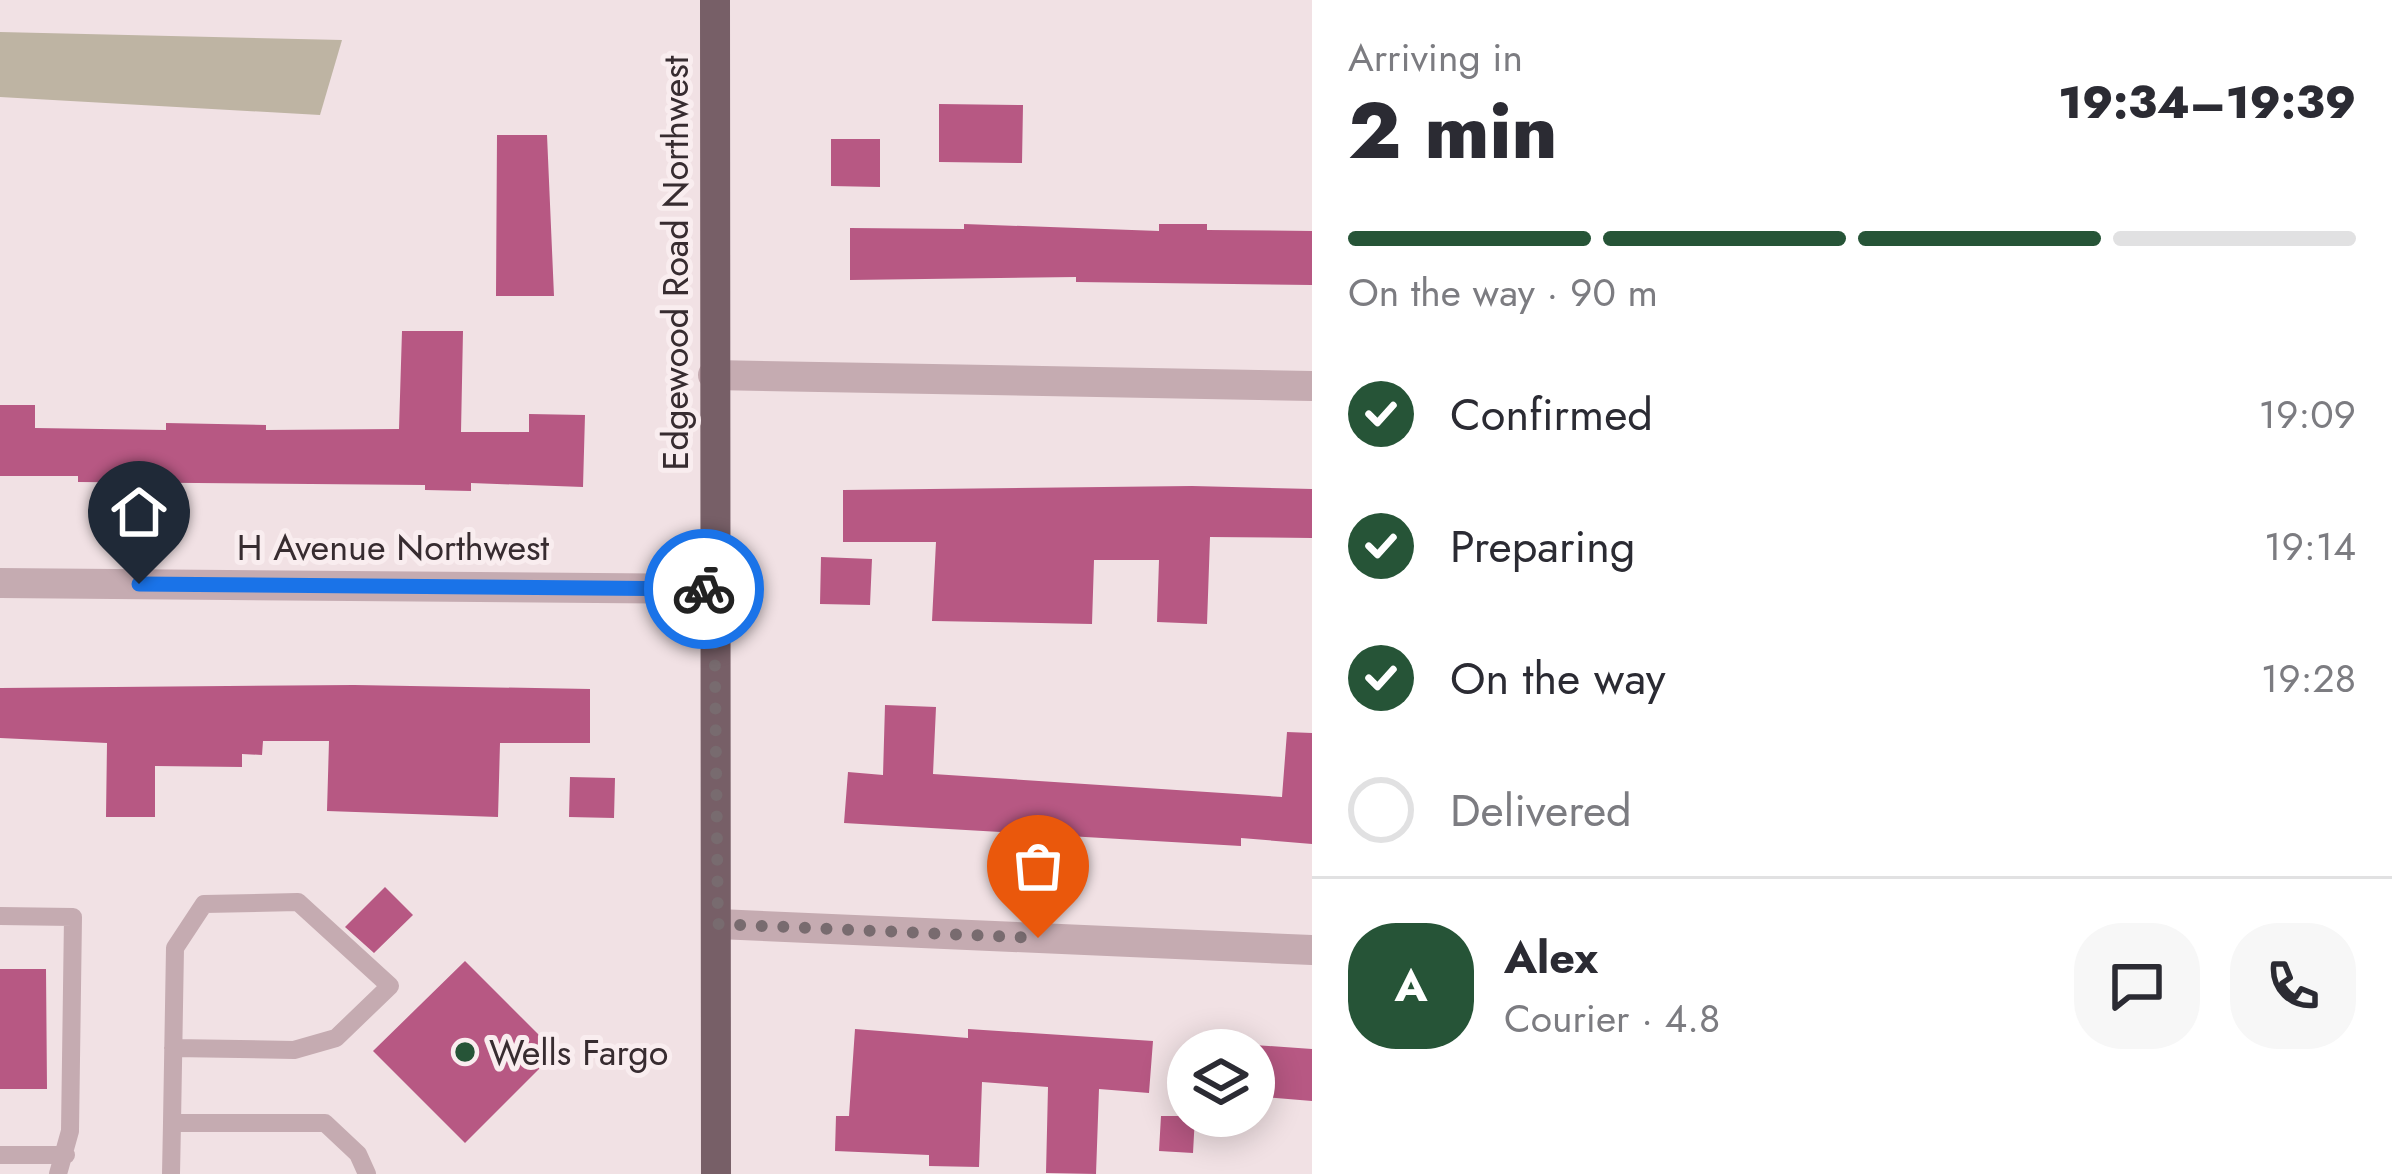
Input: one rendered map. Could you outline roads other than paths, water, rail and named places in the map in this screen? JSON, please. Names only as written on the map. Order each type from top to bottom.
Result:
[{"type":"main road","name":"Edgewood Road Northwest","points":[[715,0],[716,1174]]},
{"type":"street","points":[[713,375],[1312,386]]},
{"type":"street","name":"H Avenue Northwest","points":[[0,583],[714,589]]},
{"type":"street","points":[[718,924],[1312,950]]},
{"type":"lane","points":[[171,1174],[173,1048],[175,948],[204,904],[298,902],[390,986],[336,1037],[293,1050],[173,1048]]},
{"type":"lane","points":[[0,916],[74,917],[62,1164],[0,1155]]},
{"type":"lane","points":[[172,1123],[325,1123],[358,1154],[367,1174]]},
{"type":"place","name":"Wells Fargo","points":[[465,1052]]}]
